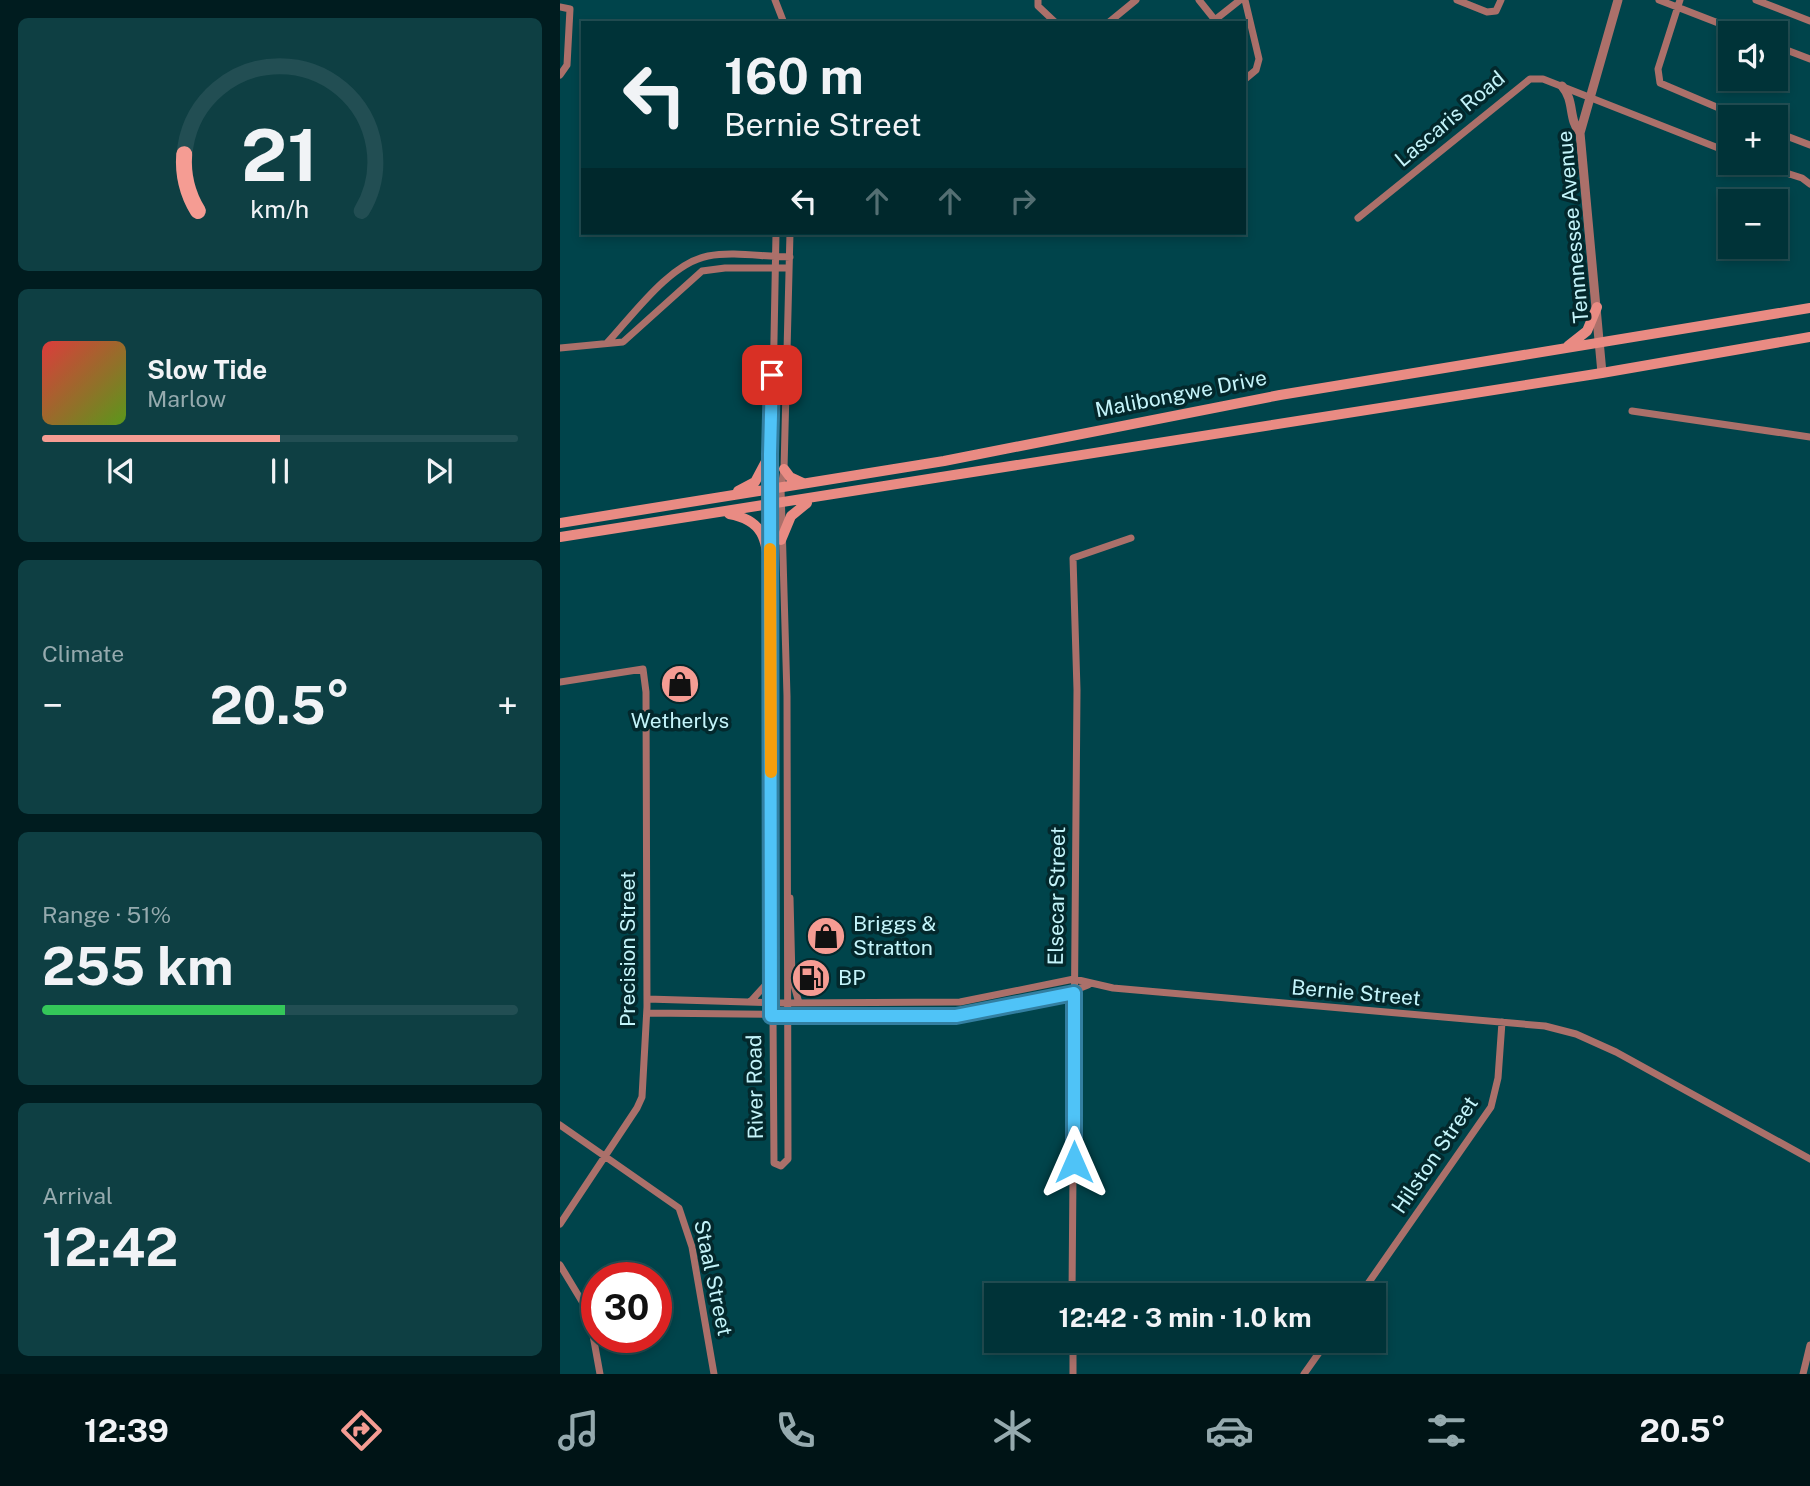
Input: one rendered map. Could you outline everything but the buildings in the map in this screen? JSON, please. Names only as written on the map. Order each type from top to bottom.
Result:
[{"type":"main road","points":[[1565,349],[1587,331],[1597,307]]},
{"type":"main road","name":"Malibongwe Drive","points":[[560,523],[944,461],[1280,394],[1810,308]]},
{"type":"main road","name":"Malibongwe Drive","points":[[560,537],[1602,373],[1810,337]]},
{"type":"main road","points":[[718,499],[755,482],[770,454]]},
{"type":"main road","points":[[784,469],[790,477],[806,484]]},
{"type":"main road","points":[[781,540],[794,512],[817,498]]},
{"type":"main road","points":[[721,513],[750,520],[761,532],[765,541],[770,579]]},
{"type":"street","points":[[560,75],[566,65],[571,0]]},
{"type":"street","points":[[775,0],[783,21]]},
{"type":"street","points":[[1038,0],[1038,6],[1054,21]]},
{"type":"street","points":[[1110,21],[1136,0]]},
{"type":"street","points":[[1199,0],[1213,21],[1240,0]]},
{"type":"street","points":[[1245,0],[1259,62],[1246,78]]},
{"type":"street","points":[[1457,0],[1490,13],[1498,8],[1501,0]]},
{"type":"street","name":"Tennnessee Avenue","points":[[1602,373],[1580,133],[1618,0]]},
{"type":"street","points":[[1659,0],[1679,4],[1718,21]]},
{"type":"street","points":[[1756,0],[1810,21]]},
{"type":"street","points":[[1679,4],[1658,69],[1660,83],[1718,108]]},
{"type":"street","points":[[560,7],[570,9]]},
{"type":"street","points":[[1788,51],[1810,59]]},
{"type":"street","name":"Lascaris Road","points":[[1357,218],[1524,81],[1537,78],[1718,148]]},
{"type":"street","points":[[1562,86],[1570,96],[1573,121],[1580,133]]},
{"type":"street","points":[[1788,137],[1810,145]]},
{"type":"street","points":[[1788,174],[1810,184]]},
{"type":"street","name":"River Road","points":[[776,235],[770,454],[776,489],[770,579],[771,1016],[774,1163],[781,1166],[788,1159],[785,1016],[787,696],[781,540],[776,505]]},
{"type":"street","name":"River Road","points":[[776,489],[784,469],[790,235]]},
{"type":"street","points":[[607,342],[686,263],[711,255],[789,257]]},
{"type":"street","points":[[560,348],[623,342],[702,271],[724,268],[789,268]]},
{"type":"street","points":[[1632,411],[1810,437]]},
{"type":"street","name":"Elsecar Street","points":[[1072,1283],[1077,690],[1073,558],[1131,538]]},
{"type":"street","name":"Precision Street","points":[[560,682],[643,669],[647,999],[642,1097],[607,1156],[560,1224]]},
{"type":"street","points":[[787,887],[792,920],[793,986],[799,1003]]},
{"type":"street","points":[[750,1002],[772,977]]},
{"type":"street","points":[[647,999],[771,1003],[963,1002],[1074,979]]},
{"type":"street","name":"Bernie Street","points":[[1074,979],[1088,985],[1555,1028],[1616,1052],[1810,1159]]},
{"type":"street","points":[[646,1013],[956,1016],[1074,993],[1088,985]]},
{"type":"street","name":"Hilston Street","points":[[1368,1283],[1491,1107],[1498,1078],[1502,1022]]},
{"type":"street","name":"Staal Street","points":[[560,1125],[672,1201],[682,1214],[692,1247],[714,1374]]},
{"type":"street","points":[[560,1265],[589,1312],[600,1374]]},
{"type":"street","points":[[1803,1374],[1810,1345]]},
{"type":"street","points":[[1073,1353],[1073,1374]]},
{"type":"street","points":[[1304,1374],[1319,1353]]},
{"type":"slow traffic","points":[[770,549],[771,772]]},
{"type":"place","name":"Wetherlys","points":[[680,684]]},
{"type":"place","name":"Briggs & Stratton","points":[[826,936]]},
{"type":"place","name":"BP","points":[[811,978]]},
{"type":"route","points":[[772,375],[771,1016],[956,1016],[1074,993],[1074,1162]]}]
